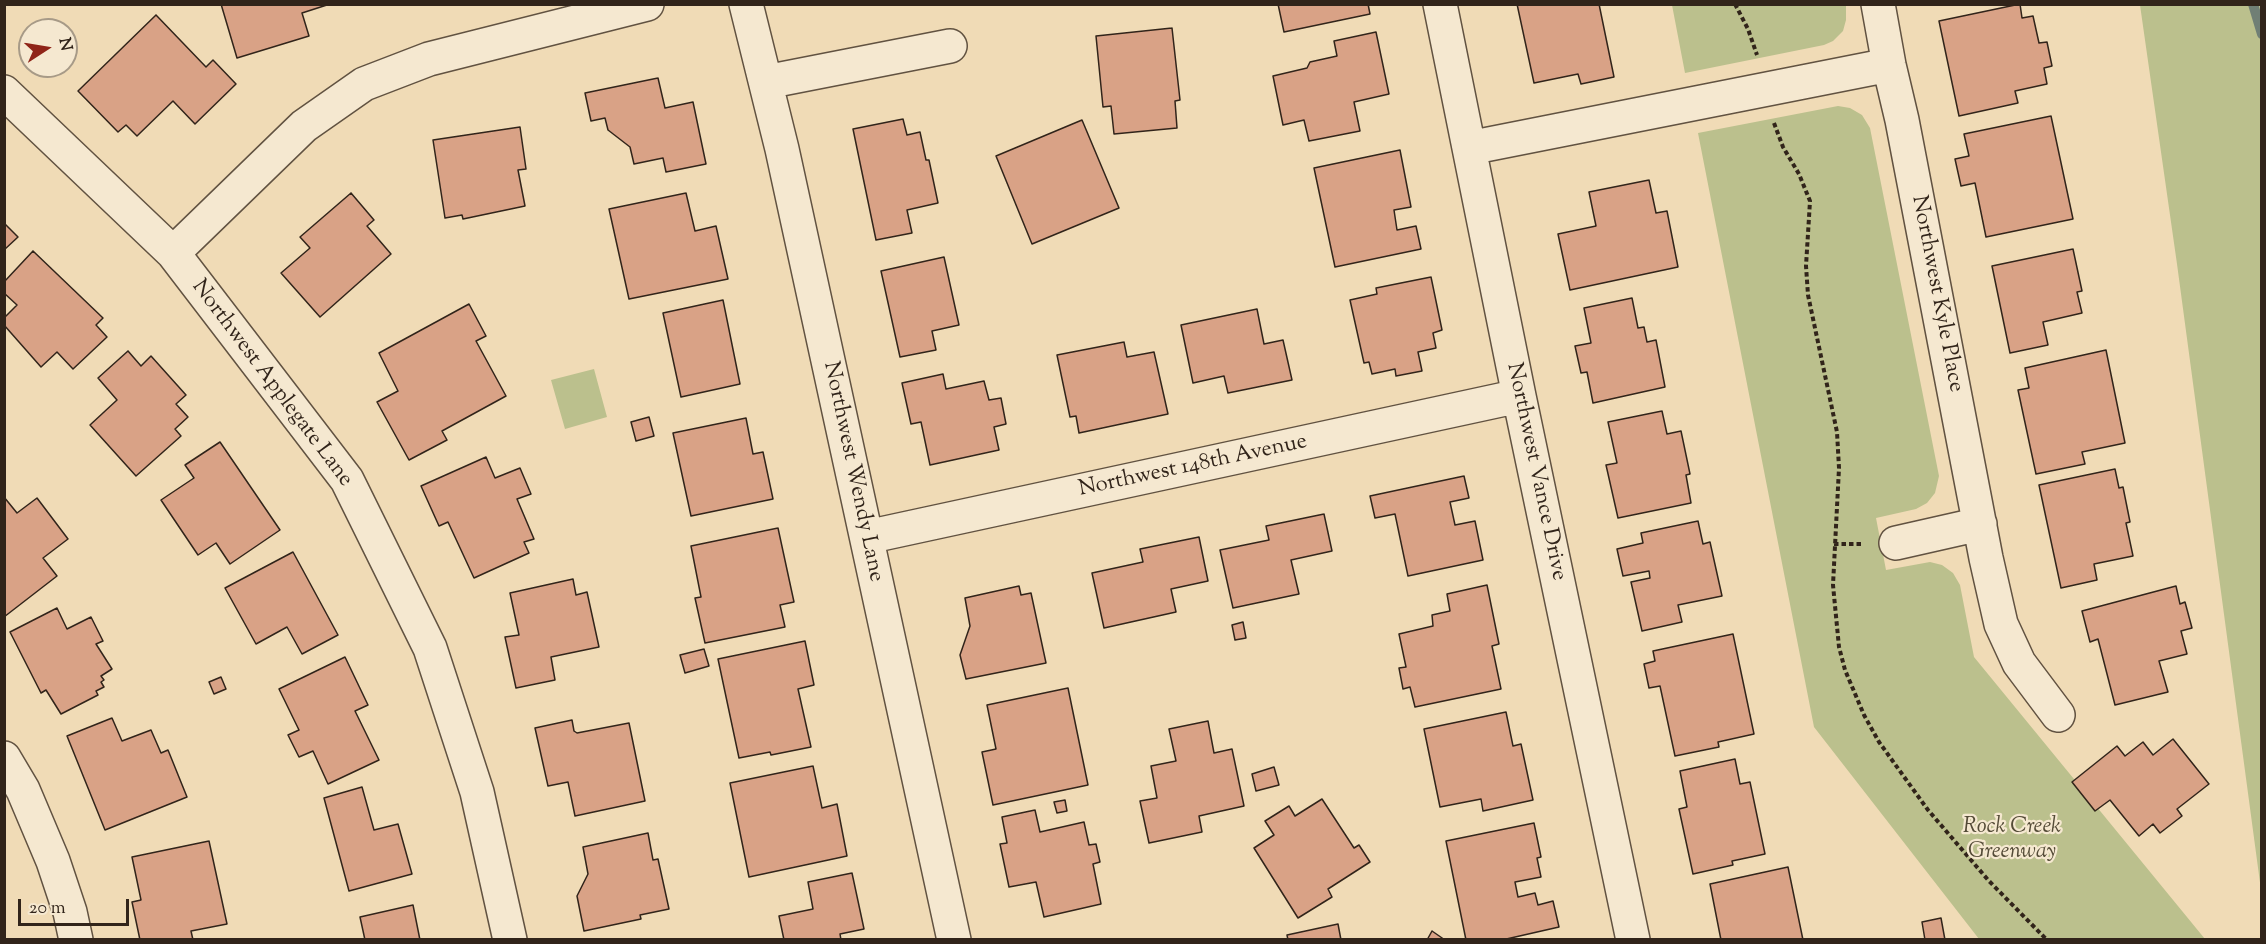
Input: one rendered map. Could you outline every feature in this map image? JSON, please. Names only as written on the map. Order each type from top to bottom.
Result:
[{"type":"street","points":[[173,254],[304,126],[364,84],[429,59],[647,4]]},
{"type":"street","name":"Northwest Wendy Lane","points":[[746,4],[766,82],[954,939]]},
{"type":"street","name":"Northwest Vance Drive","points":[[1440,4],[1519,396],[1633,939]]},
{"type":"street","name":"Northwest Kyle Place","points":[[1878,4],[1888,65],[1902,120],[2001,624],[2019,663],[2058,715]]},
{"type":"street","points":[[766,82],[950,46]]},
{"type":"street","points":[[1469,148],[1888,65]]},
{"type":"street","name":"Northwest Applegate Lane","points":[[4,92],[173,254],[347,480],[430,648],[477,792],[510,939]]},
{"type":"street","name":"Northwest 148th Avenue","points":[[867,537],[1519,396]]},
{"type":"street","points":[[1896,543],[1980,524]]},
{"type":"street","points":[[4,758],[23,790],[53,861],[70,912],[76,939]]},
{"type":"path","points":[[1735,4],[1755,44],[1760,66]]},
{"type":"green space","points":[[1672,5],[1846,5],[1843,31],[1833,41],[1824,45],[1685,73]]},
{"type":"green space","points":[[2140,5],[2261,5],[2261,890],[2177,264]]},
{"type":"green space","name":"Rock Creek Greenway","points":[[1838,106],[1850,108],[1862,115],[1870,128],[1939,476],[1935,493],[1927,503],[1916,509],[1876,518],[1886,570],[1930,562],[1942,565],[1953,573],[1960,585],[1974,657],[2205,939],[1979,939],[1814,727],[1698,133]]},
{"type":"green space","points":[[594,369],[607,417],[565,429],[551,380]]},
{"type":"building","points":[[221,4],[330,4],[302,13],[309,36],[237,58]]},
{"type":"building","points":[[1278,4],[1368,4],[1370,14],[1284,32]]},
{"type":"building","points":[[1517,4],[1599,4],[1614,77],[1581,84],[1578,74],[1534,83]]},
{"type":"building","points":[[2020,4],[2022,18],[2033,16],[2039,43],[2047,42],[2052,66],[2044,68],[2047,84],[2015,91],[2018,103],[1959,116],[1939,21]]},
{"type":"building","points":[[156,15],[206,67],[213,60],[236,84],[195,124],[173,101],[137,136],[126,125],[118,132],[78,91]]},
{"type":"building","points":[[1172,28],[1180,100],[1175,101],[1177,128],[1114,134],[1111,106],[1103,107],[1096,36]]},
{"type":"building","points":[[1376,32],[1389,94],[1354,102],[1360,131],[1309,141],[1304,120],[1283,125],[1273,76],[1307,68],[1310,62],[1337,56],[1334,41]]},
{"type":"building","points":[[658,78],[665,108],[693,102],[706,164],[666,172],[663,158],[634,164],[630,147],[608,130],[605,118],[591,121],[585,93]]},
{"type":"building","points":[[2051,116],[2073,219],[1986,237],[1975,183],[1961,186],[1955,159],[1969,156],[1964,134]]},
{"type":"building","points":[[903,119],[907,135],[920,132],[926,160],[929,160],[938,203],[907,210],[912,233],[876,240],[853,129]]},
{"type":"building","points":[[1082,120],[1119,208],[1032,244],[996,156]]},
{"type":"building","points":[[520,127],[526,169],[518,170],[525,206],[463,219],[462,215],[445,218],[433,140]]},
{"type":"building","points":[[1400,150],[1411,207],[1394,210],[1397,230],[1416,226],[1421,249],[1335,267],[1314,168]]},
{"type":"building","points":[[1649,180],[1656,213],[1667,211],[1678,267],[1570,290],[1558,234],[1596,226],[1589,192]]},
{"type":"building","points":[[351,193],[374,220],[367,226],[391,254],[320,317],[281,273],[310,248],[300,237]]},
{"type":"building","points":[[686,193],[695,231],[716,226],[728,279],[629,299],[609,209]]},
{"type":"building","points":[[4,223],[18,237],[4,250]]},
{"type":"building","points":[[2073,249],[2082,291],[2077,292],[2082,313],[2043,322],[2048,345],[2010,353],[1992,266]]},
{"type":"building","points":[[33,251],[103,318],[96,325],[107,337],[73,369],[57,352],[41,367],[4,325],[4,318],[17,305],[4,293],[4,282]]},
{"type":"building","points":[[944,257],[959,325],[932,331],[936,350],[900,357],[881,271]]},
{"type":"building","points":[[1431,277],[1442,330],[1433,333],[1436,348],[1418,352],[1422,371],[1396,376],[1395,369],[1372,374],[1369,362],[1364,363],[1350,300],[1377,294],[1376,288]]},
{"type":"building","points":[[1632,298],[1638,328],[1644,327],[1647,342],[1656,340],[1665,387],[1593,403],[1587,372],[1581,373],[1575,346],[1591,343],[1584,308]]},
{"type":"building","points":[[723,300],[740,384],[681,397],[663,313]]},
{"type":"building","points":[[469,304],[486,336],[476,341],[506,396],[442,431],[447,440],[409,460],[377,402],[398,391],[379,353]]},
{"type":"building","points":[[1257,309],[1264,344],[1283,340],[1292,380],[1228,393],[1224,376],[1193,383],[1181,325]]},
{"type":"building","points":[[1124,342],[1127,357],[1154,352],[1168,414],[1079,433],[1076,416],[1070,417],[1057,355]]},
{"type":"building","points":[[2106,350],[2125,443],[2082,452],[2085,464],[2036,474],[2018,390],[2029,388],[2025,368]]},
{"type":"building","points":[[128,351],[141,366],[151,356],[186,395],[176,404],[188,417],[175,429],[181,436],[136,476],[90,425],[117,400],[98,378]]},
{"type":"building","points":[[943,374],[946,389],[984,381],[989,400],[1001,398],[1006,424],[994,427],[999,450],[930,465],[921,422],[911,424],[902,383]]},
{"type":"building","points":[[1662,411],[1667,434],[1681,431],[1690,474],[1686,475],[1691,503],[1618,518],[1606,465],[1617,463],[1608,422]]},
{"type":"building","points":[[649,417],[654,436],[636,441],[631,422]]},
{"type":"building","points":[[746,418],[753,454],[763,452],[773,499],[691,516],[673,433]]},
{"type":"building","points":[[220,442],[280,530],[230,564],[216,543],[198,555],[161,500],[194,478],[185,465]]},
{"type":"building","points":[[486,457],[495,478],[520,468],[531,494],[517,499],[534,539],[524,542],[529,553],[474,578],[448,522],[439,526],[421,486]]},
{"type":"building","points":[[2115,469],[2119,488],[2123,487],[2130,522],[2126,523],[2133,556],[2094,564],[2097,580],[2061,588],[2039,485]]},
{"type":"building","points":[[1464,476],[1469,498],[1450,502],[1455,525],[1475,521],[1483,560],[1408,576],[1395,514],[1375,518],[1370,496]]},
{"type":"building","points":[[4,497],[17,513],[37,498],[68,539],[43,558],[57,576],[4,617]]},
{"type":"building","points":[[1324,514],[1332,551],[1291,560],[1299,594],[1233,608],[1220,550],[1269,540],[1266,526]]},
{"type":"building","points":[[1698,521],[1703,544],[1710,542],[1722,596],[1678,605],[1682,622],[1642,631],[1631,582],[1650,578],[1649,571],[1623,576],[1617,549],[1643,543],[1641,533]]},
{"type":"building","points":[[778,528],[794,602],[780,605],[785,627],[705,643],[695,598],[701,597],[691,546]]},
{"type":"building","points":[[1199,537],[1208,581],[1171,589],[1176,612],[1104,628],[1092,573],[1143,562],[1140,549]]},
{"type":"building","points":[[293,552],[338,635],[302,654],[287,627],[256,644],[225,588]]},
{"type":"building","points":[[573,579],[576,595],[587,592],[599,647],[551,657],[555,680],[516,688],[505,637],[519,635],[510,593]]},
{"type":"building","points":[[1487,585],[1499,644],[1492,646],[1501,689],[1415,707],[1410,687],[1403,689],[1399,668],[1406,667],[1399,634],[1433,626],[1432,615],[1450,611],[1447,594]]},
{"type":"building","points":[[1019,586],[1021,595],[1031,593],[1046,663],[966,679],[960,655],[970,626],[965,598]]},
{"type":"building","points":[[2176,586],[2180,604],[2185,602],[2192,628],[2181,631],[2187,654],[2159,661],[2168,692],[2115,705],[2098,639],[2090,642],[2082,611]]},
{"type":"building","points":[[57,608],[67,629],[91,617],[103,641],[96,644],[112,669],[101,676],[104,680],[101,682],[104,687],[96,691],[98,695],[61,714],[46,690],[41,693],[10,632]]},
{"type":"building","points":[[1243,622],[1246,638],[1235,640],[1232,625]]},
{"type":"building","points":[[1733,634],[1754,734],[1718,742],[1719,747],[1675,756],[1660,686],[1649,688],[1644,664],[1655,661],[1653,651]]},
{"type":"building","points":[[805,641],[814,685],[798,689],[811,747],[771,755],[770,752],[739,758],[718,659]]},
{"type":"building","points":[[704,649],[709,666],[685,673],[680,655]]},
{"type":"building","points":[[345,657],[368,705],[355,711],[379,760],[328,784],[313,751],[299,757],[288,735],[299,730],[279,689]]},
{"type":"building","points":[[221,677],[226,689],[214,694],[209,682]]},
{"type":"building","points":[[1068,688],[1088,785],[993,805],[982,752],[996,749],[987,705]]},
{"type":"building","points":[[1506,712],[1513,746],[1521,744],[1533,800],[1483,811],[1481,799],[1440,807],[1424,729]]},
{"type":"building","points":[[112,718],[122,741],[151,730],[161,753],[168,750],[187,797],[105,830],[67,736]]},
{"type":"building","points":[[572,720],[574,731],[577,733],[629,723],[645,801],[575,816],[568,782],[548,786],[535,728]]},
{"type":"building","points":[[1208,721],[1214,753],[1232,749],[1244,806],[1199,816],[1202,832],[1149,843],[1140,801],[1157,798],[1151,766],[1176,761],[1169,729]]},
{"type":"building","points":[[2173,739],[2209,784],[2177,809],[2182,816],[2160,833],[2153,824],[2139,836],[2110,800],[2095,811],[2072,782],[2117,746],[2125,756],[2143,742],[2153,755]]},
{"type":"building","points":[[1735,759],[1740,784],[1750,782],[1765,854],[1732,861],[1733,865],[1693,874],[1679,809],[1687,807],[1680,771]]},
{"type":"building","points":[[813,766],[822,808],[837,804],[847,856],[749,877],[730,783]]},
{"type":"building","points":[[1274,767],[1279,785],[1256,791],[1252,774]]},
{"type":"building","points":[[362,787],[374,830],[398,824],[412,874],[349,891],[324,798]]},
{"type":"building","points":[[1322,799],[1354,848],[1359,845],[1370,862],[1328,889],[1332,897],[1298,918],[1254,848],[1274,835],[1265,821],[1289,806],[1295,816]]},
{"type":"building","points":[[1065,800],[1067,811],[1057,813],[1054,802]]},
{"type":"building","points":[[1035,810],[1040,832],[1084,822],[1089,845],[1096,844],[1100,862],[1093,864],[1101,904],[1044,917],[1036,882],[1009,887],[1000,844],[1007,843],[1002,817]]},
{"type":"building","points":[[1534,823],[1541,857],[1537,858],[1541,877],[1515,882],[1518,897],[1535,893],[1538,905],[1553,901],[1559,927],[1502,940],[1466,940],[1446,841]]},
{"type":"building","points":[[648,833],[653,860],[658,859],[669,909],[640,915],[641,919],[584,931],[577,896],[588,874],[583,847]]},
{"type":"building","points":[[209,841],[227,924],[191,931],[193,940],[140,940],[132,902],[141,900],[132,857]]},
{"type":"building","points":[[1788,867],[1803,940],[1721,940],[1710,884]]},
{"type":"building","points":[[852,873],[864,929],[840,934],[841,940],[784,940],[779,916],[813,909],[808,882]]},
{"type":"building","points":[[413,905],[420,940],[365,940],[360,917]]},
{"type":"building","points":[[1941,918],[1945,940],[1925,940],[1922,922]]},
{"type":"building","points":[[1338,924],[1341,940],[1288,940],[1287,935]]},
{"type":"building","points":[[1432,931],[1445,940],[1427,940]]},
{"type":"waterway","points":[[2253,4],[2262,34]]}]
